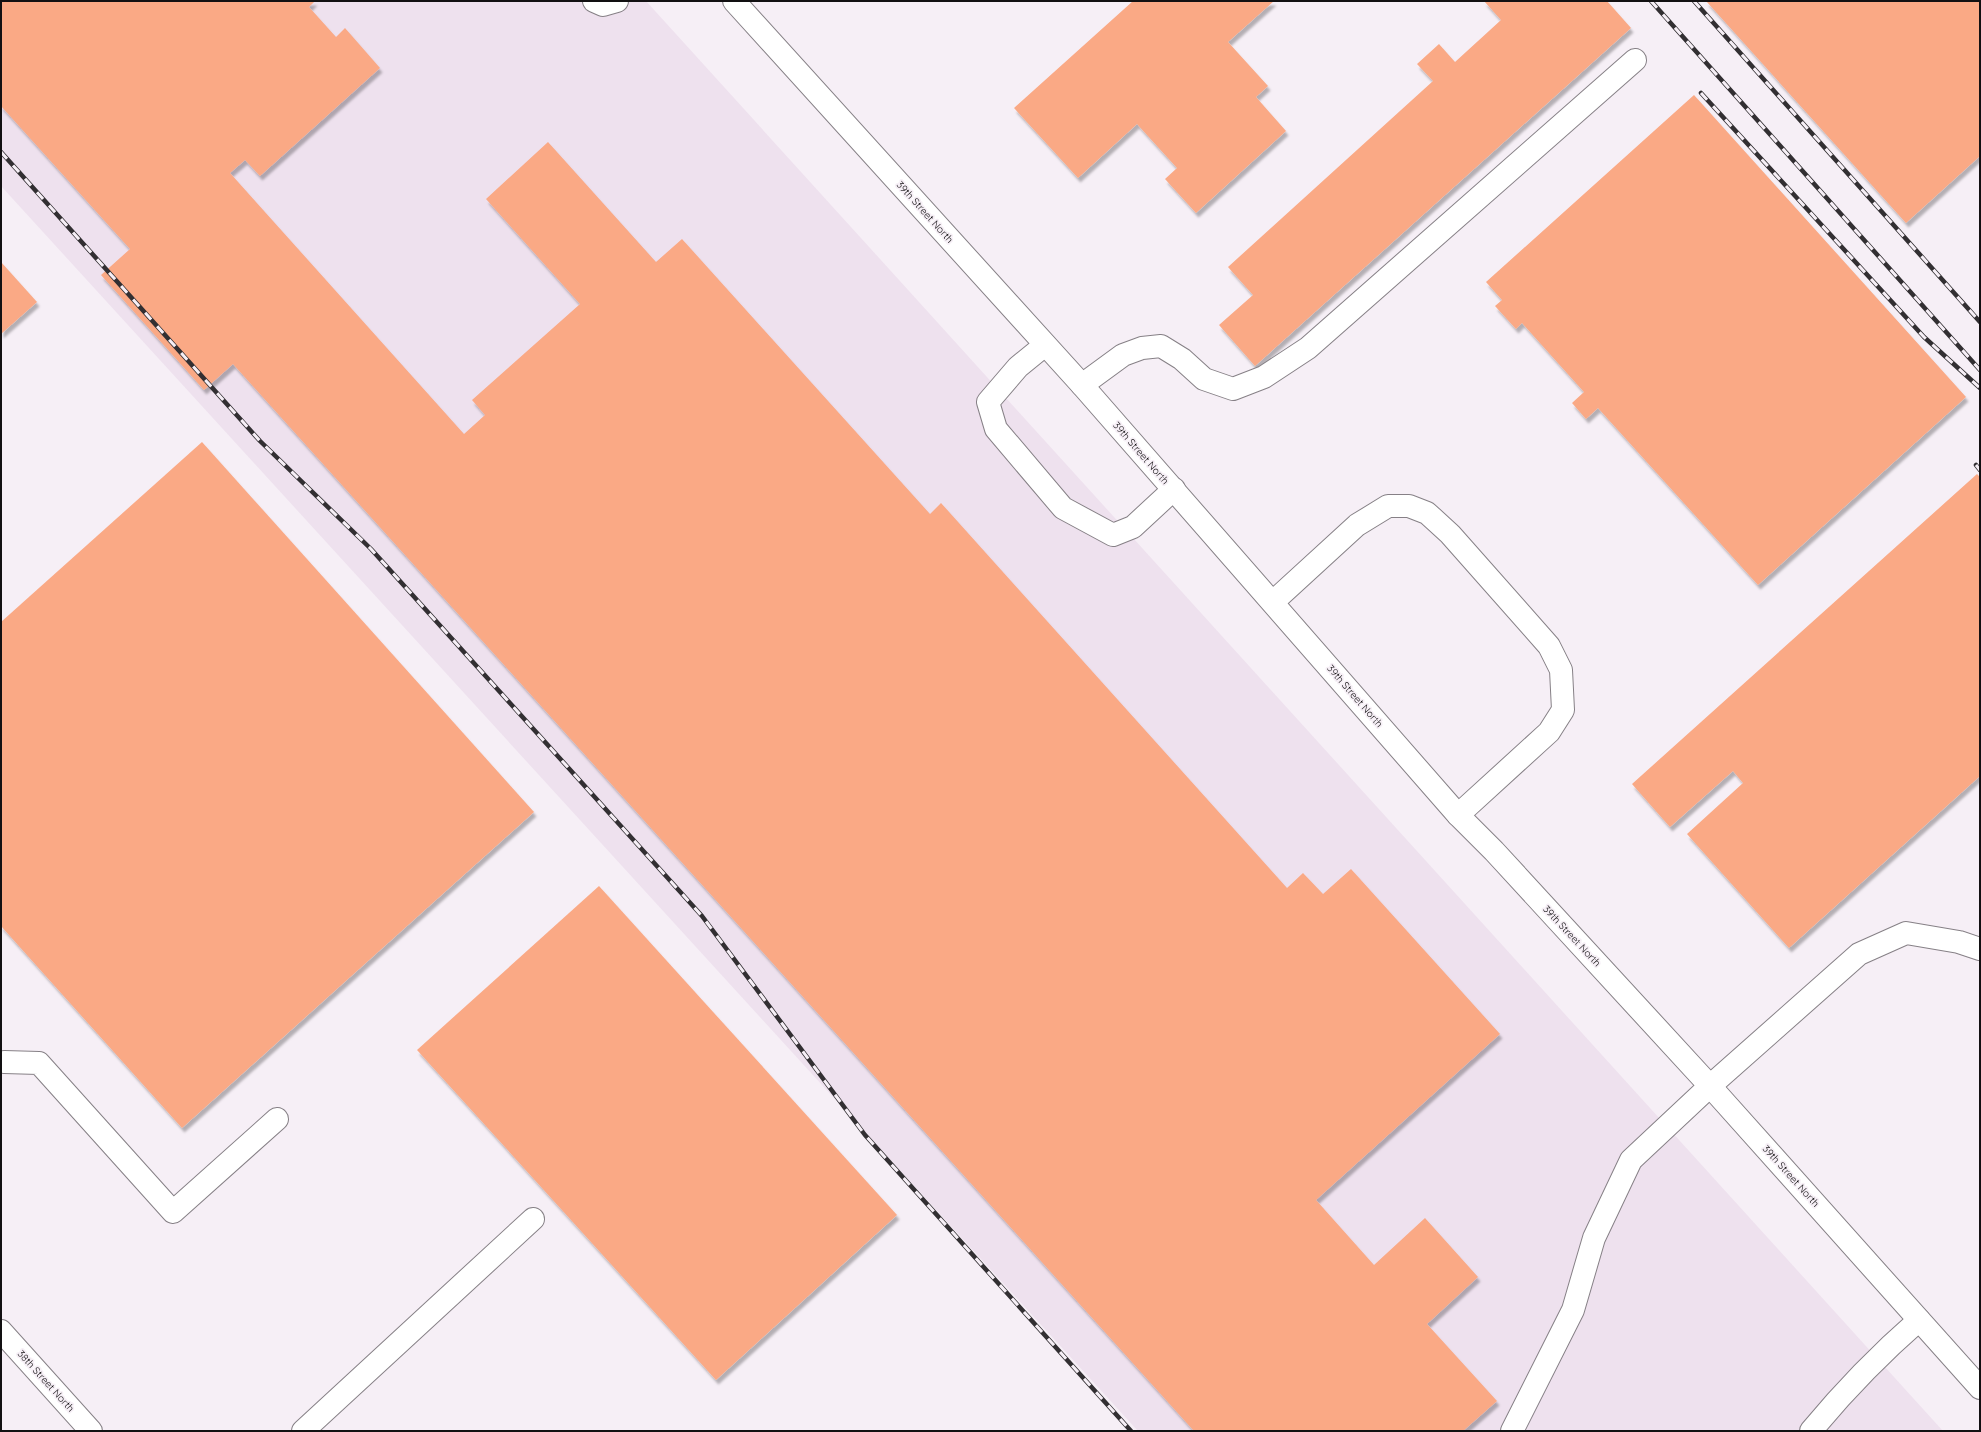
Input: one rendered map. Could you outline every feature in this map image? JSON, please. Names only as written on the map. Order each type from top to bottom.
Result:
[{"type":"street","points":[[594,1],[603,5],[617,1]]},
{"type":"street","name":"39th Street North","points":[[734,1],[1174,489],[1458,815],[1494,851],[1710,1086],[1980,1388]]},
{"type":"street","points":[[1082,386],[1123,355],[1142,348],[1161,346],[1182,359],[1204,379],[1233,389],[1264,377],[1308,348],[1635,60]]},
{"type":"street","points":[[1045,345],[1018,367],[988,402],[996,429],[1063,508],[1113,535],[1133,527],[1174,489]]},
{"type":"street","points":[[1273,602],[1358,525],[1388,506],[1409,506],[1427,513],[1450,534],[1549,646],[1561,670],[1563,710],[1550,732],[1458,815]]},
{"type":"street","points":[[1512,1431],[1574,1310],[1594,1238],[1631,1160],[1710,1086],[1859,954],[1906,934],[1960,942],[1980,949]]},
{"type":"street","points":[[2,1062],[39,1063],[173,1212],[277,1119]]},
{"type":"street","points":[[303,1431],[533,1220]]},
{"type":"street","points":[[1811,1431],[1846,1390],[1884,1351],[1919,1320]]},
{"type":"street","name":"38th Street North","points":[[1,1331],[91,1431]]},
{"type":"shaded area","points":[[1,1],[646,1],[1943,1431],[1138,1431],[1,186]]},
{"type":"building","points":[[1,1],[315,1],[309,7],[336,37],[345,28],[380,68],[260,176],[245,160],[230,173],[464,434],[485,415],[472,400],[580,304],[486,199],[548,142],[656,262],[682,239],[930,514],[941,503],[1287,888],[1303,873],[1323,894],[1351,869],[1500,1034],[1316,1200],[1374,1265],[1425,1218],[1478,1277],[1427,1324],[1497,1401],[1463,1431],[1194,1431],[233,364],[204,390],[101,275],[130,249],[1,106]]},
{"type":"building","points":[[1133,1],[1274,1],[1228,42],[1268,86],[1256,97],[1286,131],[1196,213],[1165,179],[1177,168],[1137,124],[1078,178],[1014,108]]},
{"type":"building","points":[[1484,1],[1607,1],[1631,28],[1255,366],[1219,325],[1253,295],[1228,267],[1433,81],[1417,64],[1439,44],[1455,62],[1501,20]]},
{"type":"building","points":[[1706,1],[1980,1],[1980,156],[1906,223]]},
{"type":"building","points":[[1694,95],[1966,397],[1758,585],[1598,408],[1586,419],[1572,403],[1584,392],[1522,323],[1516,329],[1495,306],[1502,300],[1486,282]]},
{"type":"building","points":[[1,262],[37,302],[1,334]]},
{"type":"building","points":[[202,442],[534,812],[182,1128],[1,926],[1,622]]},
{"type":"building","points":[[1977,474],[1980,477],[1980,776],[1789,948],[1687,834],[1743,783],[1733,771],[1670,827],[1632,784]]},
{"type":"building","points":[[599,886],[897,1215],[716,1380],[417,1050]]},
{"type":"railway","points":[[1651,1],[1980,370]]},
{"type":"railway","points":[[1694,1],[1980,322]]},
{"type":"railway","points":[[1701,93],[1924,337],[1980,388]]},
{"type":"railway","points":[[1,152],[260,441],[371,549],[702,916],[865,1135],[1131,1431]]},
{"type":"railway","points":[[1976,465],[1980,470]]}]
